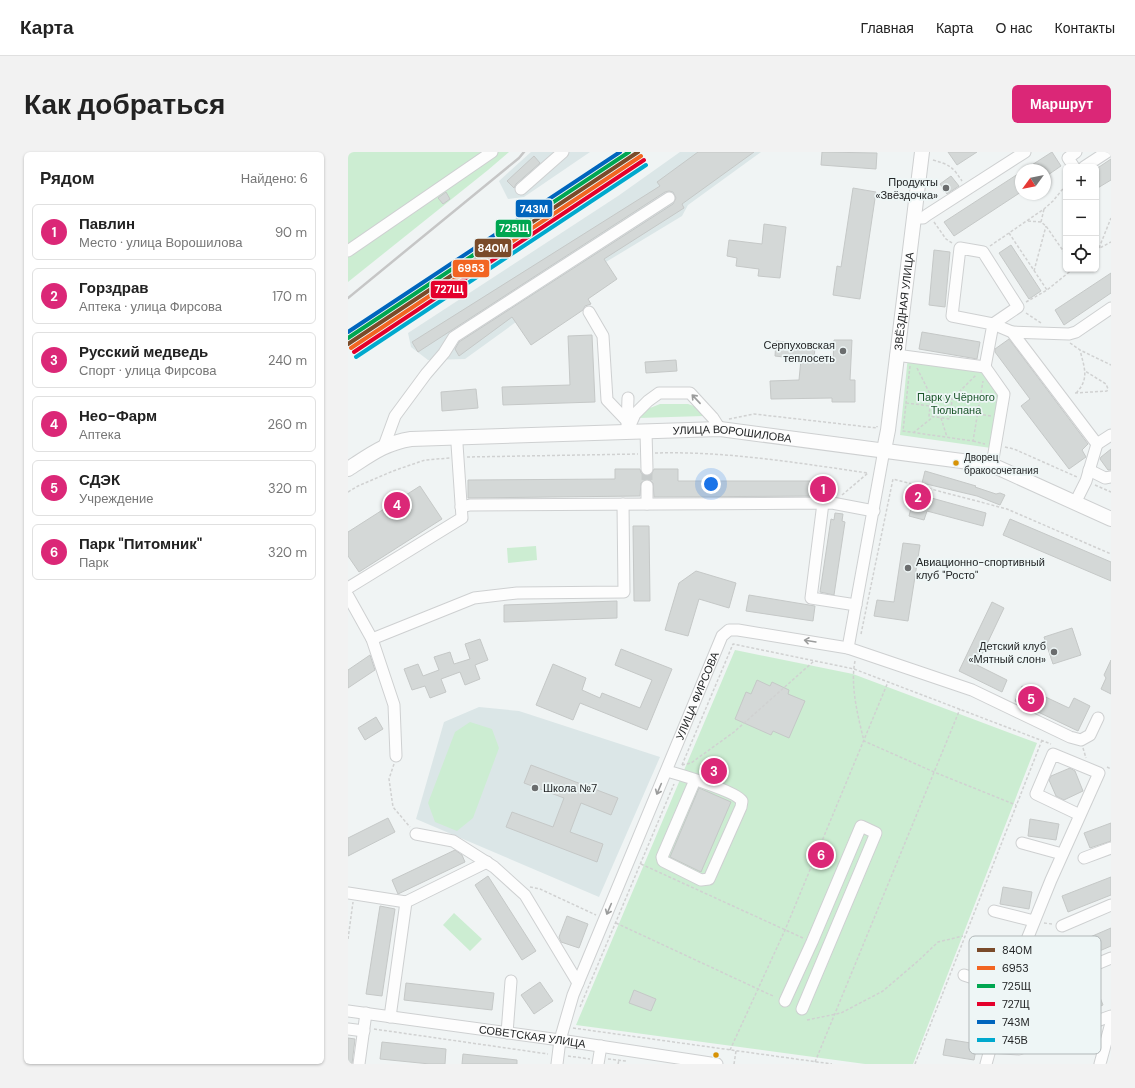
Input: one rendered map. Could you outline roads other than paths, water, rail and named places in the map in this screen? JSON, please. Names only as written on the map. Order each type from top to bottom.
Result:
[{"type":"main road","name":"ЗВЁЗДНАЯ УЛИЦА","points":[[884,450],[896,355],[921,217],[926,156]]},
{"type":"main road","name":"УЛИЦА ВОРОШИЛОВА","points":[[348,469],[384,446],[410,439],[627,426],[646,432],[717,424],[992,465],[1075,504],[1111,519]]},
{"type":"street","points":[[348,251],[492,152]]},
{"type":"street","points":[[521,189],[563,152]]},
{"type":"street","points":[[921,217],[1025,152]]},
{"type":"street","points":[[1089,164],[1107,152]]},
{"type":"street","points":[[384,446],[395,416],[426,374],[444,353],[454,336],[669,198]]},
{"type":"street","points":[[992,465],[1004,394],[985,367],[993,324],[1018,307],[982,252],[960,248],[952,316],[993,324],[1012,332],[1069,334],[1076,332],[1111,308]]},
{"type":"street","points":[[589,312],[603,336],[607,400],[627,426]]},
{"type":"street","points":[[1012,332],[1097,444]]},
{"type":"street","points":[[896,355],[985,367]]},
{"type":"street","points":[[627,426],[635,414],[648,401],[659,393],[690,393],[717,424]]},
{"type":"street","points":[[627,426],[628,398]]},
{"type":"street","points":[[646,432],[647,469]]},
{"type":"street","points":[[1075,504],[1086,481],[1097,444],[1111,435]]},
{"type":"street","points":[[348,588],[462,518],[457,444]]},
{"type":"street","points":[[853,649],[856,606],[884,450]]},
{"type":"street","points":[[1089,470],[1105,478],[1111,476]]},
{"type":"street","points":[[647,486],[647,504]]},
{"type":"street","points":[[461,507],[470,505],[521,504],[828,503],[874,511]]},
{"type":"street","points":[[828,503],[811,598],[856,606]]},
{"type":"street","points":[[372,639],[474,598],[517,593],[624,592],[623,504]]},
{"type":"street","points":[[348,596],[372,639],[394,705],[396,756]]},
{"type":"street","name":"УЛИЦА ФИРСОВА","points":[[557,1064],[560,1040],[573,995],[610,921],[667,770],[722,636],[729,630],[738,630],[853,649],[972,690],[1070,737],[1081,740],[1090,735],[1098,718]]},
{"type":"street","points":[[1028,936],[1062,854],[1080,815],[1099,773],[1053,754],[1036,794],[1080,815]]},
{"type":"street","points":[[667,770],[680,770],[695,780],[739,798],[742,802],[709,879],[705,880],[701,880],[663,861],[662,857],[695,780]]},
{"type":"street","points":[[785,1001],[812,942],[861,826],[876,833],[802,1009]]},
{"type":"street","points":[[416,834],[453,841],[487,862],[512,883],[525,895],[578,983]]},
{"type":"street","points":[[1022,842],[1062,854]]},
{"type":"street","points":[[1084,858],[1111,848]]},
{"type":"street","points":[[351,894],[406,902],[487,862]]},
{"type":"street","points":[[838,881],[854,887]]},
{"type":"street","points":[[390,1017],[406,902]]},
{"type":"street","points":[[1062,926],[1111,905]]},
{"type":"street","points":[[994,911],[1034,921]]},
{"type":"street","points":[[812,942],[828,949]]},
{"type":"street","points":[[1101,962],[1111,958]]},
{"type":"street","points":[[964,975],[969,977]]},
{"type":"street","points":[[507,1033],[511,981]]},
{"type":"street","name":"СОВЕТСКАЯ УЛИЦА","points":[[348,1011],[560,1040],[717,1064]]},
{"type":"street","points":[[359,1064],[366,1013]]},
{"type":"street","points":[[1101,1020],[1111,1016]]},
{"type":"street","points":[[1100,1064],[1111,1023]]},
{"type":"street","points":[[348,1029],[364,1029]]},
{"type":"street","points":[[598,1064],[601,1046]]},
{"type":"street","points":[[986,1064],[988,1054]]},
{"type":"tunnel","points":[[647,469],[647,486]]},
{"type":"railway","points":[[348,298],[519,158],[524,152]]},
{"type":"place","name":"Продукты «Звёздочка»","points":[[946,188]]},
{"type":"place","name":"Серпуховская теплосеть","points":[[843,351]]},
{"type":"place","name":"Дворец бракосочетания","points":[[956,463]]},
{"type":"place","name":"Павлин","points":[[823,489]]},
{"type":"place","name":"Горздрав","points":[[918,497]]},
{"type":"place","name":"Нео-Фарм","points":[[397,505]]},
{"type":"place","name":"Авиационно-спортивный клуб \"Росто\"","points":[[908,568]]},
{"type":"place","name":"Детский клуб «Мятный слон»","points":[[1054,652]]},
{"type":"place","name":"СДЭК","points":[[1031,699]]},
{"type":"place","name":"Русский медведь","points":[[714,771]]},
{"type":"place","name":"Школа №7","points":[[535,788]]},
{"type":"place","name":"Парк \"Питомник\"","points":[[821,855]]},
{"type":"park label","name":"Парк у Чёрного Тюльпана","points":[[956,403]]}]
